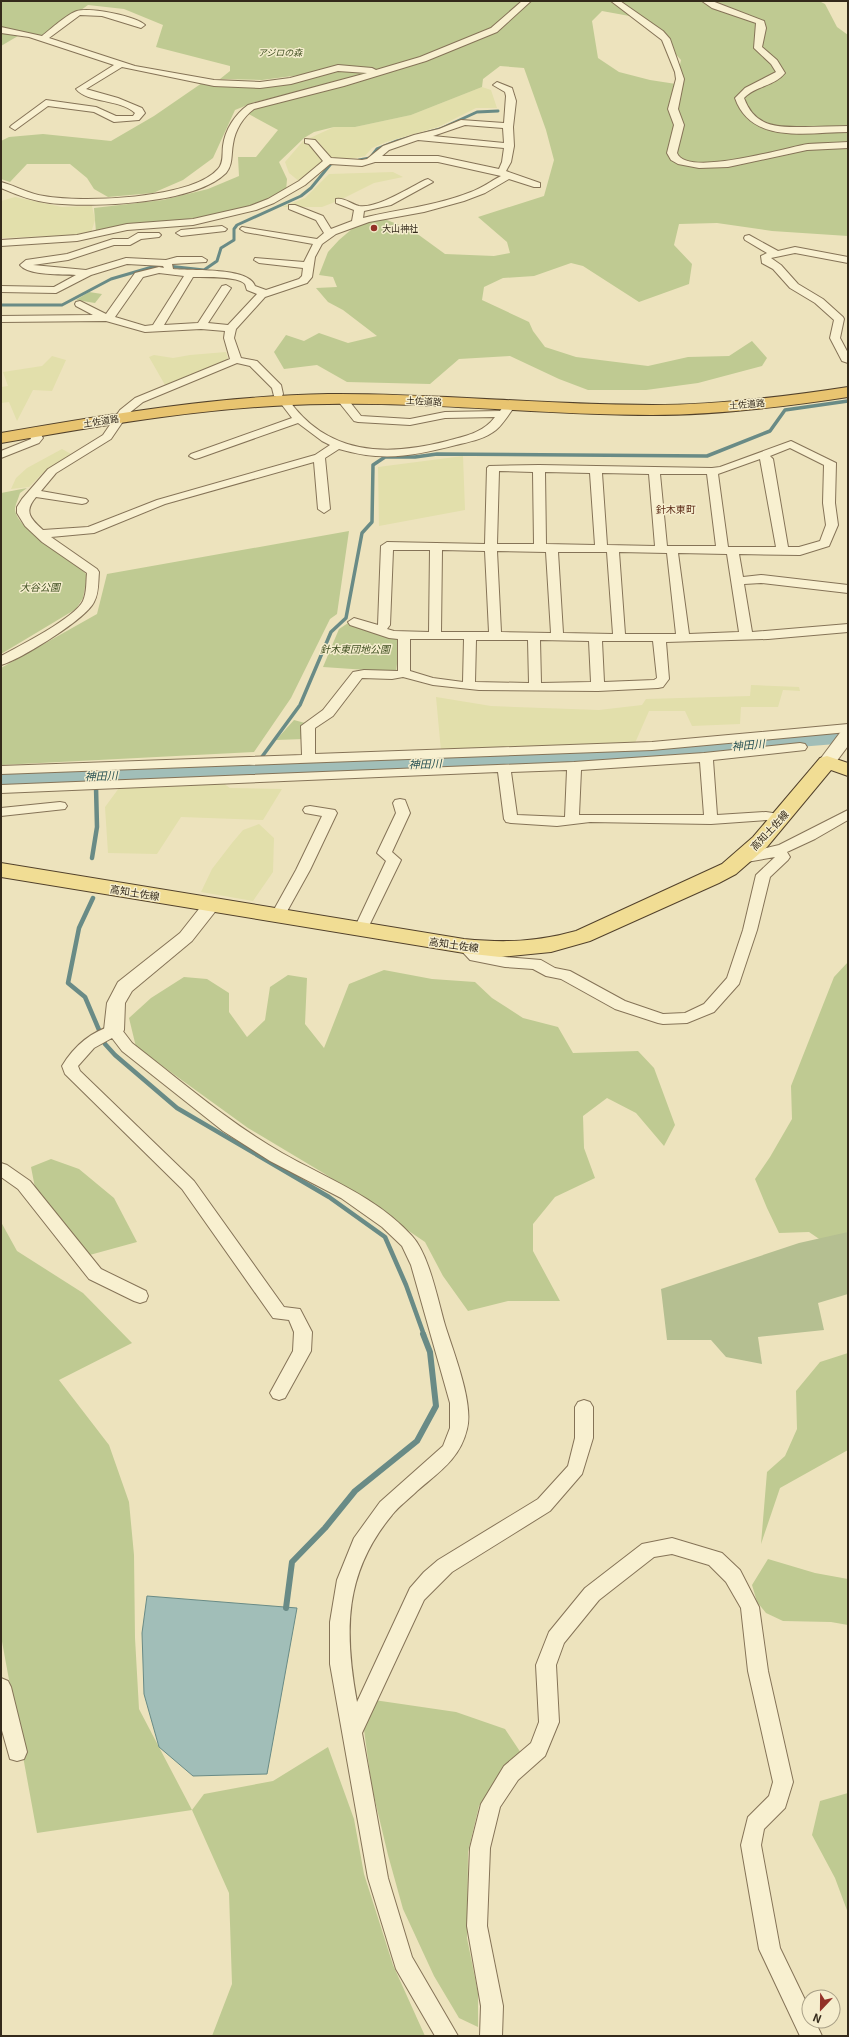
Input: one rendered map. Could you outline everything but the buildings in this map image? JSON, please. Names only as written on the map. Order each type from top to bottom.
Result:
[{"type":"highway","name":"土佐道路","points":[[1,430],[124,412],[223,405],[281,397],[409,393],[583,398],[659,398],[741,393],[848,380]]},
{"type":"highway","name":"土佐道路","points":[[281,397],[415,400],[506,410],[655,410],[753,404],[848,392]]},
{"type":"highway","name":"土佐道路","points":[[1,438],[124,412]]},
{"type":"main road","points":[[827,762],[848,770]]},
{"type":"main road","name":"高知土佐線","points":[[1,870],[464,946],[500,950],[530,949],[583,936],[729,869],[760,842],[827,762]]},
{"type":"street","points":[[1,185],[22,194],[48,200],[83,202],[152,196],[200,186],[212,180],[223,171],[226,163],[228,143],[240,114],[247,108],[257,104],[328,88],[423,59],[494,30],[526,1]]},
{"type":"street","points":[[615,1],[660,32],[666,40],[679,72],[680,79],[674,99],[673,109],[679,125],[672,153],[674,158],[681,162],[699,165],[728,164],[807,147],[848,145]]},
{"type":"street","points":[[706,1],[715,6],[760,21],[762,26],[757,41],[758,48],[776,62],[781,73],[769,81],[744,92],[739,98],[747,114],[766,128],[776,130],[848,129]]},
{"type":"street","points":[[43,39],[78,14],[84,12],[109,16],[141,25]]},
{"type":"street","points":[[1,30],[23,33],[122,64],[214,83],[260,85],[291,81],[338,68],[379,72]]},
{"type":"street","points":[[15,127],[46,103],[96,110],[114,119],[136,118],[140,114],[139,110],[115,100],[85,93],[80,89],[122,64]]},
{"type":"street","points":[[497,85],[509,90],[512,101],[508,126],[509,153],[505,174]]},
{"type":"street","points":[[374,159],[379,152],[386,148],[418,137],[442,131],[464,122],[508,126]]},
{"type":"street","points":[[418,137],[509,146]]},
{"type":"street","points":[[308,141],[312,142],[328,161]]},
{"type":"street","points":[[1,243],[77,238],[127,227],[193,222],[240,211],[271,201],[285,194],[302,183],[328,161],[362,163],[374,159],[438,159],[505,174],[537,184]]},
{"type":"street","points":[[236,360],[229,338],[231,328],[264,292],[302,281],[307,276],[307,265],[312,250],[318,242],[330,233],[357,222],[436,205],[482,191],[505,174]]},
{"type":"street","points":[[339,201],[359,208],[388,204],[428,182]]},
{"type":"street","points":[[292,207],[320,218],[325,229],[330,233]]},
{"type":"street","points":[[357,222],[359,208]]},
{"type":"street","points":[[87,273],[34,269],[25,265],[30,262],[74,255],[113,242],[130,242],[138,236],[222,229]]},
{"type":"street","points":[[245,230],[318,242]]},
{"type":"street","points":[[748,238],[775,253]]},
{"type":"street","points":[[848,260],[800,250],[775,253],[766,256],[766,261],[776,267],[794,286],[819,301],[839,319],[836,338],[846,359],[848,360]]},
{"type":"street","points":[[1,319],[106,318],[112,314],[139,275],[159,270],[177,260],[202,260]]},
{"type":"street","points":[[259,260],[307,265]]},
{"type":"street","points":[[1,289],[56,290],[87,273],[126,261],[167,266],[190,274],[236,276],[249,282],[251,288],[264,292]]},
{"type":"street","points":[[156,328],[190,274]]},
{"type":"street","points":[[201,326],[226,288]]},
{"type":"street","points":[[80,304],[106,318],[145,329],[201,326],[231,328]]},
{"type":"street","points":[[1,661],[33,644],[80,612],[89,602],[93,572],[85,564],[53,546],[40,534],[23,513],[23,507],[52,471],[111,433],[114,425],[124,412],[145,398],[236,360],[253,363],[277,386],[281,397],[299,419],[318,434],[337,446],[354,451],[378,454],[404,454],[424,451],[471,438],[491,428],[506,410]]},
{"type":"street","points":[[342,399],[358,419],[410,422],[445,415],[506,410]]},
{"type":"street","points":[[195,456],[299,419]]},
{"type":"street","points":[[1,455],[35,441],[37,438],[34,432]]},
{"type":"street","points":[[380,631],[384,625],[387,546],[436,546],[491,547],[546,548],[727,549],[800,551],[825,542],[832,525],[829,489],[830,464],[791,444],[763,456],[712,472],[493,468],[491,547],[495,636]]},
{"type":"street","points":[[40,534],[90,530],[161,502],[319,456],[337,446]]},
{"type":"street","points":[[319,456],[324,509]]},
{"type":"street","points":[[763,456],[767,459],[782,550]]},
{"type":"street","points":[[539,468],[546,548],[557,637]]},
{"type":"street","points":[[596,470],[619,637]]},
{"type":"street","points":[[654,470],[683,638]]},
{"type":"street","points":[[712,472],[727,549],[738,581],[746,636]]},
{"type":"street","points":[[33,493],[82,501]]},
{"type":"street","points":[[435,636],[436,546]]},
{"type":"street","points":[[738,581],[761,579],[848,588]]},
{"type":"street","points":[[354,622],[393,635],[404,636],[683,638],[746,636],[848,628]]},
{"type":"street","points":[[404,636],[404,673]]},
{"type":"street","points":[[468,685],[470,679],[470,636]]},
{"type":"street","points":[[534,637],[535,687]]},
{"type":"street","points":[[595,637],[598,687]]},
{"type":"street","points":[[309,759],[308,726],[328,713],[358,675],[393,676],[404,673],[418,679],[468,685],[598,687],[658,684],[663,679],[659,638]]},
{"type":"street","points":[[1,770],[652,746],[848,728]]},
{"type":"street","points":[[827,762],[844,740]]},
{"type":"street","points":[[1,789],[23,786],[574,766],[704,757],[800,747]]},
{"type":"street","points":[[704,757],[707,762],[711,820]]},
{"type":"street","points":[[572,819],[574,766]]},
{"type":"street","points":[[504,768],[511,819],[557,822],[572,819],[633,817],[711,820],[766,816],[781,818]]},
{"type":"street","points":[[361,929],[394,860],[384,853],[403,813],[400,803]]},
{"type":"street","points":[[1,812],[60,806]]},
{"type":"street","points":[[278,915],[303,870],[330,813],[310,810]]},
{"type":"street","points":[[741,858],[755,857],[777,851],[822,831],[848,814]]},
{"type":"street","points":[[464,946],[476,956],[505,962],[536,964],[551,972],[565,975],[620,1005],[663,1019],[687,1018],[709,1008],[734,980],[750,930],[763,875],[783,857],[777,851]]},
{"type":"street","points":[[212,904],[186,937],[125,987],[116,1003],[114,1030],[127,1047],[229,1127],[276,1157],[348,1194],[388,1223],[408,1242],[419,1265],[459,1403],[459,1428],[450,1451],[386,1508],[361,1544],[346,1580],[339,1622],[340,1664],[378,1878],[403,1962],[447,2036]]},
{"type":"street","points":[[114,1030],[94,1039],[78,1053],[70,1066],[73,1074],[188,1185],[279,1313],[294,1314],[303,1332],[302,1351],[279,1393]]},
{"type":"street","points":[[1,1169],[24,1185],[95,1274],[140,1296]]},
{"type":"street","points":[[352,1732],[417,1594],[431,1578],[445,1566],[544,1505],[576,1470],[584,1438],[584,1407]]},
{"type":"street","points":[[491,2036],[492,2006],[477,1926],[480,1848],[491,1804],[511,1773],[538,1749],[549,1722],[546,1665],[556,1638],[592,1594],[649,1550],[672,1546],[715,1559],[733,1576],[750,1607],[758,1671],[783,1782],[778,1801],[755,1824],[751,1845],[770,1949],[811,2036]]},
{"type":"street","points":[[1,1688],[17,1752]]},
{"type":"shaded area","points":[[482,87],[491,90],[497,108],[476,108],[438,127],[386,142],[372,148],[365,156],[355,158],[331,158],[318,141],[310,138],[334,127],[355,127],[411,115]]},
{"type":"shaded area","points":[[303,141],[309,143],[324,160],[300,182],[289,173],[285,162]]},
{"type":"shaded area","points":[[393,172],[403,177],[374,183],[322,207],[282,207],[305,198],[329,174]]},
{"type":"shaded area","points":[[15,197],[62,207],[92,206],[95,220],[91,233],[1,238],[1,201]]},
{"type":"shaded area","points":[[226,352],[228,359],[165,385],[149,357],[154,355],[173,358]]},
{"type":"shaded area","points":[[52,356],[66,360],[52,391],[33,390],[17,421],[9,402],[1,403],[1,387],[8,386],[3,372],[42,366]]},
{"type":"shaded area","points":[[62,449],[71,454],[42,474],[29,487],[11,489],[16,478],[27,468]]},
{"type":"shaded area","points":[[463,456],[465,510],[379,526],[378,467]]},
{"type":"shaded area","points":[[751,685],[799,687],[800,691],[783,690],[778,707],[741,707],[740,724],[692,726],[685,711],[649,711],[635,743],[441,751],[436,697],[491,706],[599,710],[642,705],[646,699],[750,696]]},
{"type":"shaded area","points":[[223,783],[230,788],[282,789],[263,820],[181,817],[157,854],[108,853],[105,807],[119,788]]},
{"type":"shaded area","points":[[259,824],[274,838],[273,872],[253,901],[201,892],[212,869],[243,830]]},
{"type":"green space","name":"アジロの森","points":[[1,1],[819,1],[825,4],[837,27],[848,35],[848,236],[772,231],[717,223],[679,224],[674,245],[692,264],[689,284],[639,302],[583,266],[571,263],[534,276],[503,278],[484,287],[482,300],[529,322],[533,331],[545,347],[576,357],[648,366],[688,357],[729,356],[752,341],[767,358],[762,366],[698,383],[646,390],[588,390],[559,379],[510,356],[459,359],[430,384],[347,382],[317,365],[284,369],[274,352],[286,335],[304,341],[319,333],[348,343],[377,336],[343,310],[328,302],[316,288],[337,287],[333,277],[319,275],[328,252],[339,240],[359,223],[375,220],[387,220],[412,230],[445,254],[494,256],[510,253],[507,242],[478,217],[544,196],[554,160],[546,130],[524,68],[500,66],[483,79],[482,87],[411,115],[355,127],[334,127],[314,132],[304,138],[279,162],[287,179],[286,191],[251,206],[208,216],[96,232],[94,208],[163,200],[208,189],[239,176],[238,157],[256,157],[278,130],[245,112],[259,105],[320,91],[399,70],[392,67],[379,70],[354,68],[262,80],[220,79],[230,71],[230,66],[156,47],[163,25],[124,9],[88,5],[45,36],[23,33],[1,46]],"holes":[[[602,11],[635,17],[656,32],[681,60],[676,84],[650,80],[619,72],[598,58],[592,21]]]},
{"type":"green space","points":[[338,70],[373,73],[255,102],[235,110],[213,158],[183,180],[153,193],[108,197],[94,189],[87,178],[70,164],[27,164],[10,182],[1,179],[1,141],[9,137],[43,134],[111,141],[154,116],[202,83],[243,87]]},
{"type":"green space","points":[[89,292],[102,294],[95,303],[76,300]]},
{"type":"green space","name":"大谷公園","points":[[27,488],[20,493],[16,504],[15,508],[17,516],[34,534],[70,560],[87,575],[83,598],[76,609],[1,654],[1,493]]},
{"type":"green space","points":[[349,531],[337,614],[330,619],[291,698],[254,752],[1,765],[1,668],[97,614],[107,574]]},
{"type":"green space","name":"針木東団地公園","points":[[348,623],[389,638],[400,639],[396,672],[323,667],[339,629]]},
{"type":"green space","points":[[294,720],[305,723],[304,739],[276,740]]},
{"type":"green space","points":[[848,962],[848,1232],[828,1245],[809,1232],[779,1233],[755,1179],[770,1157],[792,1119],[791,1086],[834,977]]},
{"type":"green space","points":[[384,970],[432,979],[475,982],[492,998],[523,1018],[558,1027],[573,1053],[638,1051],[654,1068],[675,1125],[664,1146],[636,1113],[607,1098],[583,1116],[584,1148],[595,1178],[555,1197],[533,1224],[533,1251],[560,1301],[508,1301],[468,1311],[443,1276],[425,1242],[325,1174],[248,1128],[136,1047],[129,1018],[151,998],[184,977],[207,979],[229,993],[229,1012],[247,1037],[265,1020],[270,987],[288,975],[307,978],[305,1024],[324,1048],[349,984]]},
{"type":"green space","points":[[51,1159],[79,1169],[114,1198],[137,1242],[86,1256],[36,1193],[31,1167]]},
{"type":"green space","points":[[1,1222],[17,1251],[83,1293],[132,1343],[59,1380],[109,1445],[129,1502],[134,1555],[135,1638],[139,1709],[192,1810],[37,1833],[1,1636]]},
{"type":"green space","points":[[848,1232],[848,1294],[818,1303],[824,1330],[758,1337],[762,1364],[726,1357],[711,1340],[667,1340],[661,1289],[799,1243]]},
{"type":"green space","points":[[848,1353],[848,1450],[780,1488],[761,1544],[767,1472],[785,1456],[797,1429],[796,1391],[820,1362]]},
{"type":"green space","points":[[768,1559],[815,1573],[848,1579],[848,1625],[831,1622],[783,1621],[766,1613],[757,1602],[752,1585]]},
{"type":"green space","points":[[374,1700],[456,1712],[505,1729],[521,1753],[499,1775],[479,1806],[468,1852],[467,1938],[478,1993],[478,2027],[459,2018],[434,1976],[403,1909],[372,1788],[364,1730]]},
{"type":"green space","points":[[328,1747],[354,1819],[364,1874],[393,1965],[425,2036],[212,2036],[232,1984],[229,1893],[192,1810],[204,1794],[273,1781]]},
{"type":"green space","points":[[848,1793],[848,1913],[835,1878],[812,1835],[820,1801]]},
{"type":"water","points":[[147,1596],[297,1608],[267,1774],[193,1776],[159,1747],[144,1694],[142,1633]]},
{"type":"waterway","points":[[359,160],[370,158],[377,149],[397,141],[440,129],[477,112],[498,111]]},
{"type":"waterway","points":[[1,305],[62,305],[111,279],[159,265],[204,270],[217,261],[221,248],[234,240],[234,229],[237,225],[301,196],[311,188],[334,160]]},
{"type":"waterway","points":[[253,769],[300,705],[331,632],[346,618],[362,533],[372,522],[373,465],[385,457],[415,457],[437,454],[707,456],[770,431],[785,410],[848,401]]},
{"type":"waterway","name":"神田川","points":[[1,778],[582,758],[848,736]]},
{"type":"waterway","name":"神田川","points":[[95,775],[96,780]]},
{"type":"waterway","points":[[92,858],[97,827],[96,787]]},
{"type":"waterway","points":[[93,898],[79,928],[68,983],[85,997],[105,1044],[115,1055],[177,1108],[329,1197],[385,1237],[406,1285],[424,1335]]},
{"type":"waterway","points":[[286,1608],[292,1562],[325,1528],[355,1491],[417,1441],[436,1406],[430,1352],[423,1334]]},
{"type":"place","name":"大山神社","points":[[374,228]]},
{"type":"district","name":"針木東町","points":[[676,508]]}]
